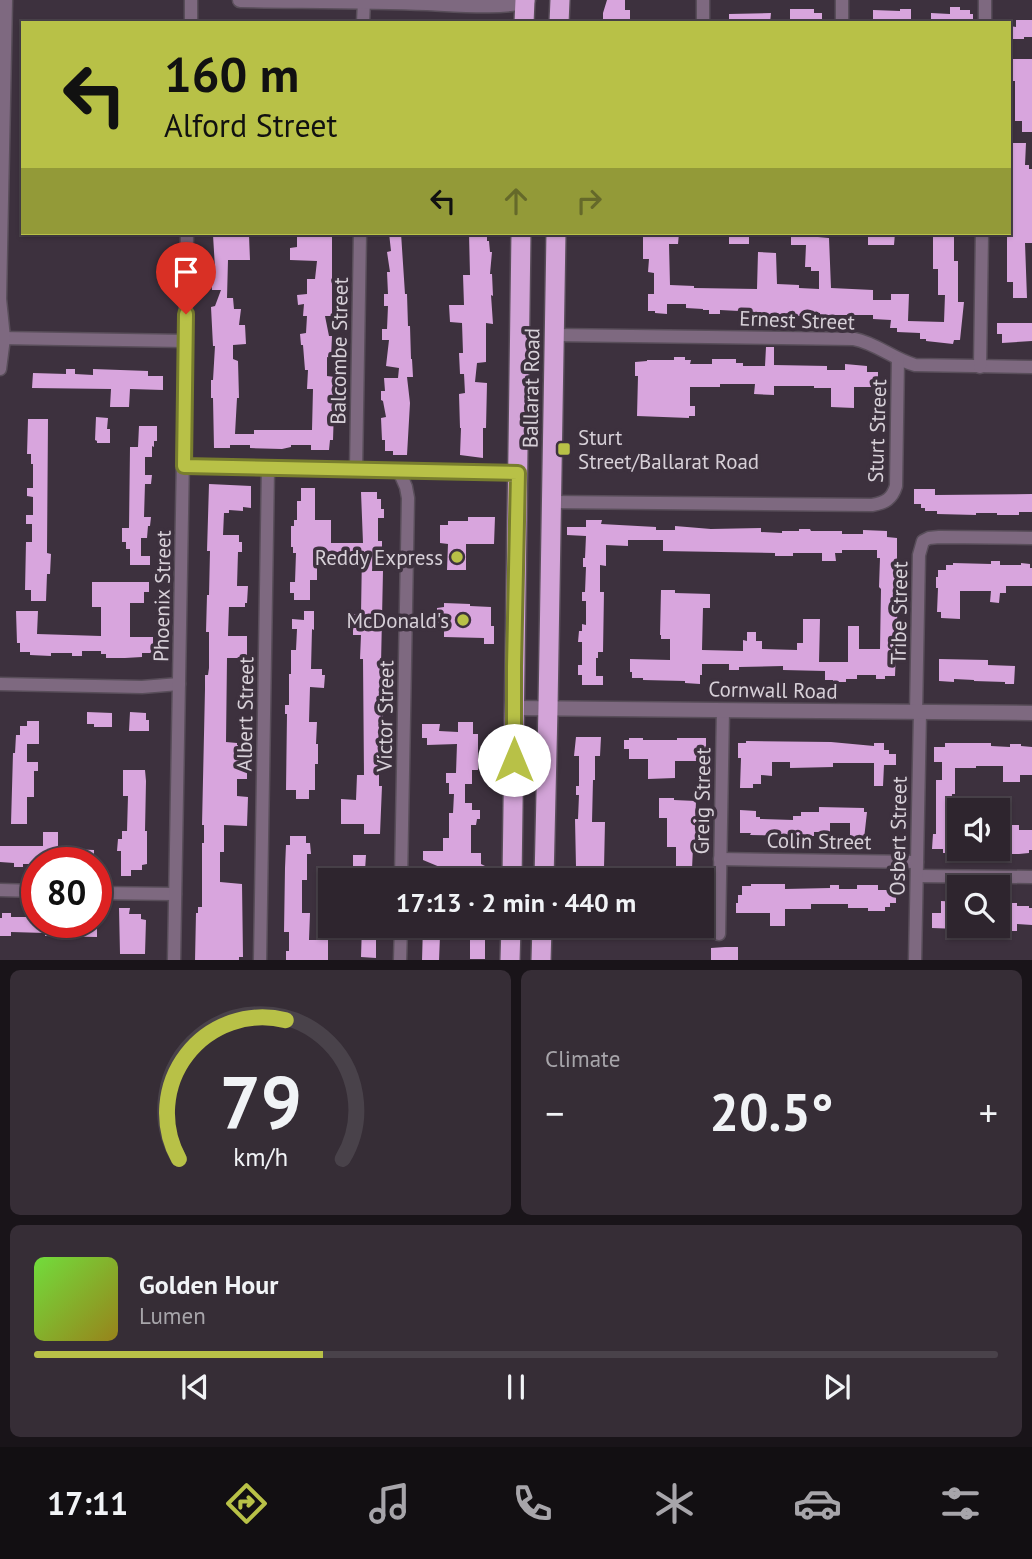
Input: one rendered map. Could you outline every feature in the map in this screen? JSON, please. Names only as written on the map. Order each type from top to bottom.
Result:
[{"type":"highway","points":[[559,0],[559,21]]},
{"type":"highway","points":[[524,21],[526,1]]},
{"type":"highway","name":"Ballarat Road","points":[[512,868],[521,235]]},
{"type":"highway","name":"Ballarat Road","points":[[544,868],[556,235]]},
{"type":"highway","points":[[510,960],[511,938]]},
{"type":"highway","points":[[541,960],[542,938]]},
{"type":"street","points":[[0,369],[6,0]]},
{"type":"street","points":[[191,0],[191,21]]},
{"type":"street","points":[[240,0],[461,4],[526,1]]},
{"type":"street","points":[[703,0],[703,21]]},
{"type":"street","points":[[842,0],[842,21]]},
{"type":"street","points":[[985,0],[985,21]]},
{"type":"street","points":[[363,21],[364,1]]},
{"type":"street","name":"Phoenix Street","points":[[174,960],[187,235]]},
{"type":"street","name":"Balcombe Street","points":[[356,470],[360,235]]},
{"type":"street","points":[[980,367],[982,235]]},
{"type":"street","name":"Ernest Street","points":[[555,335],[854,339],[915,365],[1032,367]]},
{"type":"street","points":[[2,338],[186,341]]},
{"type":"street","name":"Sturt Street","points":[[551,502],[872,505],[887,501],[896,486],[898,359]]},
{"type":"street","points":[[184,466],[518,473]]},
{"type":"street","name":"Albert Street","points":[[260,960],[268,468]]},
{"type":"street","name":"Victor Street","points":[[399,471],[408,498],[401,868]]},
{"type":"street","name":"Tribe Street","points":[[918,713],[919,555],[923,541],[939,537],[1032,538]]},
{"type":"street","points":[[0,684],[179,688]]},
{"type":"street","name":"Cornwall Road","points":[[514,708],[1032,713]]},
{"type":"street","name":"Greig Street","points":[[719,934],[723,710]]},
{"type":"street","name":"Osbert Street","points":[[915,960],[918,713]]},
{"type":"street","name":"Colin Street","points":[[720,859],[917,862]]},
{"type":"street","points":[[917,876],[1032,877]]},
{"type":"street","points":[[0,890],[21,891]]},
{"type":"street","points":[[112,893],[175,894]]},
{"type":"street","points":[[400,960],[401,938]]},
{"type":"building","points":[[607,0],[625,0],[625,10],[630,10],[630,21],[603,21]]},
{"type":"building","points":[[950,7],[970,10],[973,21],[931,21],[931,13],[950,14]]},
{"type":"building","points":[[790,9],[814,9],[814,13],[822,13],[822,21],[790,21]]},
{"type":"building","points":[[911,9],[911,21],[873,21],[873,10]]},
{"type":"building","points":[[771,13],[770,21],[729,21],[729,14]]},
{"type":"building","points":[[1016,20],[1032,20],[1032,37],[1011,39],[1011,26],[1016,27]]},
{"type":"building","points":[[1011,59],[1032,59],[1032,132],[1022,132],[1022,121],[1015,121],[1015,81],[1011,81]]},
{"type":"building","points":[[1011,143],[1026,143],[1025,165],[1032,169],[1032,243],[1025,243],[1027,298],[1013,298],[1013,282],[1007,282],[1007,235],[1011,235]]},
{"type":"building","points":[[213,235],[249,235],[250,260],[228,260],[227,298],[233,298],[234,309],[241,309],[239,325],[245,325],[246,344],[233,345],[233,359],[238,361],[239,398],[235,434],[254,434],[254,430],[312,430],[313,389],[307,389],[308,370],[305,370],[300,334],[306,333],[307,316],[303,316],[304,304],[298,305],[297,295],[307,294],[307,279],[315,279],[317,261],[290,260],[290,248],[297,247],[297,237],[332,235],[332,316],[325,316],[329,336],[332,336],[331,358],[327,357],[327,376],[335,377],[333,440],[330,440],[329,450],[311,450],[311,445],[291,445],[282,449],[250,448],[250,445],[214,448],[211,380],[215,346],[211,307],[215,306],[221,290],[212,290],[211,279],[215,268]]},
{"type":"building","points":[[389,235],[401,235],[413,377],[407,377],[410,403],[407,455],[393,455],[393,451],[385,451],[385,440],[382,440],[381,418],[386,417],[381,400],[381,391],[385,391],[384,378],[398,378],[399,368],[386,366],[389,340],[382,340],[382,329],[387,329],[388,306],[384,306],[384,294],[388,294],[387,272],[390,272],[387,252],[391,251]]},
{"type":"building","points":[[469,235],[487,235],[492,252],[490,274],[493,324],[486,323],[486,362],[477,363],[475,382],[487,383],[483,458],[460,455],[459,394],[465,393],[464,374],[460,374],[459,353],[463,353],[462,323],[450,322],[449,305],[464,305],[463,275],[470,275]]},
{"type":"building","points":[[643,235],[679,235],[678,244],[669,244],[670,285],[757,289],[758,252],[776,253],[777,284],[819,289],[819,271],[811,271],[811,267],[805,267],[806,245],[791,245],[791,235],[818,235],[829,238],[831,288],[873,290],[873,300],[891,300],[891,294],[909,294],[908,321],[944,322],[945,295],[938,295],[938,269],[933,269],[933,235],[954,235],[954,261],[958,261],[958,302],[964,302],[960,340],[954,340],[953,344],[926,341],[920,339],[920,333],[897,332],[897,328],[890,328],[891,320],[873,319],[873,315],[820,315],[801,312],[801,316],[739,315],[739,311],[720,310],[720,314],[709,314],[709,310],[686,308],[686,304],[667,304],[667,314],[655,313],[648,311],[648,294],[654,294],[654,273],[648,272],[649,259],[643,259]]},
{"type":"building","points":[[729,235],[749,235],[749,244],[729,244]]},
{"type":"building","points":[[868,235],[895,235],[894,245],[868,245]]},
{"type":"building","points":[[997,323],[1032,323],[1032,341],[1002,343],[1002,334],[997,334]]},
{"type":"building","points":[[766,347],[774,347],[774,365],[827,366],[827,370],[845,370],[845,364],[867,366],[867,372],[878,372],[878,387],[854,387],[854,408],[831,407],[831,388],[774,386],[774,395],[754,394],[755,384],[690,387],[690,406],[695,406],[695,416],[637,416],[638,376],[635,376],[635,362],[685,357],[685,360],[691,360],[690,364],[712,364],[712,359],[736,359],[736,363],[743,363],[743,366],[765,366]]},
{"type":"building","points":[[66,369],[75,369],[75,374],[93,375],[93,369],[148,371],[148,376],[163,376],[163,390],[130,389],[129,407],[110,407],[111,389],[32,388],[33,373],[66,374]]},
{"type":"building","points":[[96,417],[108,418],[110,443],[97,443],[95,440]]},
{"type":"building","points":[[28,419],[48,419],[47,553],[51,554],[46,601],[31,601],[31,590],[25,590],[26,542],[32,542],[32,524],[26,524],[26,515],[33,515],[33,497],[27,496],[27,488],[33,488],[33,464],[31,454],[27,454]]},
{"type":"building","points":[[139,426],[157,426],[157,441],[154,441],[154,447],[152,446],[152,457],[145,457],[145,475],[152,475],[151,484],[145,484],[144,517],[151,517],[147,538],[141,538],[141,556],[150,556],[150,565],[130,565],[130,549],[126,549],[126,542],[122,542],[122,528],[129,528],[130,447],[138,447]]},
{"type":"building","points":[[209,484],[251,486],[251,508],[243,507],[243,511],[229,510],[229,513],[224,513],[223,535],[239,535],[242,552],[238,552],[237,586],[248,586],[245,607],[229,607],[228,636],[247,636],[247,658],[227,658],[226,742],[247,746],[247,779],[237,779],[237,796],[248,797],[247,826],[224,825],[224,852],[220,852],[220,882],[242,884],[243,957],[239,957],[239,960],[195,960],[196,913],[198,907],[202,907],[204,843],[202,825],[205,675],[208,675],[209,668],[209,632],[206,632],[210,551],[207,551]]},
{"type":"building","points":[[301,488],[315,488],[315,520],[331,520],[331,543],[363,543],[361,492],[377,492],[377,499],[381,499],[381,509],[384,509],[384,518],[378,518],[378,541],[382,541],[382,553],[373,553],[372,571],[383,571],[381,694],[384,694],[383,754],[379,754],[379,786],[382,786],[380,834],[364,834],[364,824],[341,824],[341,799],[356,800],[357,775],[364,775],[363,659],[360,659],[361,635],[353,635],[353,614],[361,614],[362,553],[317,554],[317,580],[310,580],[310,600],[294,600],[294,593],[290,593],[290,582],[295,582],[296,553],[293,553],[291,547],[291,526],[294,526],[294,520],[297,520],[297,501],[301,501]]},
{"type":"building","points":[[914,489],[935,489],[935,495],[1032,494],[1032,512],[1019,512],[1019,515],[937,514],[937,511],[925,511],[921,504],[914,504]]},
{"type":"building","points":[[468,517],[495,517],[494,544],[466,544],[466,570],[447,570],[448,544],[440,543],[440,525],[448,525],[448,521],[468,521]]},
{"type":"building","points":[[586,520],[602,520],[601,524],[656,527],[656,530],[675,530],[675,526],[711,529],[761,528],[761,532],[782,533],[799,529],[842,531],[842,534],[863,534],[863,530],[887,531],[887,537],[897,538],[899,569],[895,676],[876,679],[876,675],[857,675],[857,679],[833,682],[825,680],[825,671],[783,670],[783,666],[739,667],[739,670],[729,670],[729,664],[702,664],[700,684],[632,678],[630,659],[670,660],[670,639],[661,639],[660,635],[661,590],[710,594],[710,608],[703,608],[702,650],[743,651],[743,640],[747,641],[747,632],[756,632],[756,641],[762,641],[762,649],[797,650],[797,643],[803,643],[803,619],[820,619],[819,662],[848,662],[848,626],[859,626],[859,649],[880,649],[881,589],[880,558],[877,558],[877,550],[842,550],[842,553],[835,553],[836,561],[822,561],[822,553],[775,556],[775,553],[663,551],[663,540],[628,540],[628,546],[606,545],[606,566],[600,565],[600,592],[604,592],[603,652],[598,652],[596,658],[596,676],[603,676],[603,685],[582,685],[578,665],[582,665],[582,642],[578,642],[582,624],[586,625],[586,601],[582,601],[582,592],[585,592],[586,567],[583,567],[583,558],[586,536],[567,535],[567,527],[586,527]]},
{"type":"building","points":[[991,561],[1000,561],[1000,565],[1030,564],[1032,586],[1006,586],[1006,593],[1000,593],[999,603],[990,602],[991,591],[960,591],[960,619],[941,618],[941,612],[937,612],[938,570],[946,570],[946,565],[953,563],[991,564]]},
{"type":"building","points":[[92,582],[149,582],[149,592],[144,592],[144,603],[130,603],[130,637],[153,637],[153,653],[142,653],[142,657],[106,658],[106,654],[101,654],[101,651],[82,651],[82,656],[72,656],[72,653],[30,655],[30,652],[20,652],[20,643],[17,643],[16,611],[38,611],[37,634],[101,636],[101,607],[92,607]]},
{"type":"building","points":[[444,603],[491,607],[494,644],[484,644],[484,638],[444,637],[444,623],[437,623],[437,608],[444,607]]},
{"type":"building","points":[[304,611],[314,611],[311,669],[322,669],[322,675],[325,675],[324,688],[310,687],[309,722],[317,722],[318,764],[315,764],[315,790],[309,790],[309,799],[296,799],[296,790],[286,790],[285,705],[289,705],[291,650],[296,650],[297,629],[292,629],[292,619],[304,620]]},
{"type":"building","points":[[939,659],[988,660],[988,665],[1015,666],[1014,684],[954,679],[954,682],[939,681]]},
{"type":"building","points":[[87,712],[112,713],[112,727],[94,727],[94,724],[87,724]]},
{"type":"building","points":[[130,712],[146,713],[149,731],[129,731]]},
{"type":"building","points":[[27,721],[39,721],[39,744],[27,744],[27,762],[38,762],[38,771],[34,771],[34,797],[27,797],[27,824],[11,824],[13,753],[16,735],[20,735],[20,726],[27,726]]},
{"type":"building","points":[[458,722],[473,722],[473,734],[478,734],[478,770],[472,770],[472,784],[465,784],[465,803],[472,803],[472,810],[480,810],[480,819],[477,819],[476,825],[471,825],[471,853],[481,853],[481,864],[485,868],[442,868],[423,860],[423,851],[443,851],[443,838],[449,838],[449,813],[453,813],[454,794],[449,794],[446,773],[456,773],[457,744],[427,745],[427,738],[422,738],[422,724],[440,724],[439,731],[458,732]]},
{"type":"building","points":[[576,737],[601,737],[600,756],[595,756],[592,822],[605,822],[604,868],[576,868],[579,756],[574,756]]},
{"type":"building","points":[[706,738],[706,761],[675,761],[675,778],[648,779],[648,759],[629,759],[629,749],[624,749],[624,740]]},
{"type":"building","points":[[831,742],[874,746],[874,743],[884,743],[884,750],[889,750],[889,754],[896,754],[896,765],[884,765],[883,786],[874,786],[874,763],[833,763],[833,767],[790,768],[790,762],[772,762],[772,776],[761,775],[761,784],[753,784],[753,788],[740,788],[741,758],[738,758],[738,743]]},
{"type":"building","points":[[945,743],[991,743],[991,746],[1010,747],[1010,744],[1021,744],[1032,747],[1032,775],[1020,775],[1020,782],[1003,782],[1003,766],[955,768],[955,794],[952,794],[952,798],[947,798],[947,853],[943,853],[943,849],[932,849],[933,834],[936,834],[936,780],[942,780],[942,762],[934,762],[934,747],[945,747]]},
{"type":"building","points":[[123,770],[145,770],[146,781],[147,864],[142,865],[142,870],[131,870],[131,876],[121,876],[121,851],[117,851],[122,831],[127,831],[128,796],[123,796]]},
{"type":"building","points":[[659,798],[696,801],[695,827],[698,827],[698,838],[695,838],[693,847],[692,868],[676,868],[676,847],[667,847],[667,818],[659,818]]},
{"type":"building","points":[[819,807],[864,808],[864,812],[867,812],[864,839],[850,838],[850,823],[830,823],[830,832],[814,832],[814,836],[740,833],[740,810],[756,811],[756,817],[760,819],[793,820],[793,816],[801,816],[801,812],[819,812]]},
{"type":"building","points":[[1010,825],[1019,825],[1019,830],[1032,830],[1032,850],[1010,854]]},
{"type":"building","points":[[43,832],[58,832],[58,846],[67,847],[21,847],[21,867],[14,867],[14,863],[0,862],[0,846],[43,846]]},
{"type":"building","points":[[290,836],[306,836],[306,843],[310,843],[311,854],[307,854],[307,880],[302,880],[302,913],[310,913],[309,940],[328,940],[328,960],[286,960],[289,932],[284,932],[285,868],[286,845],[290,845]]},
{"type":"building","points":[[353,855],[366,855],[365,868],[353,868]]},
{"type":"building","points":[[643,866],[643,868],[604,868]]},
{"type":"building","points":[[785,884],[785,889],[830,888],[830,885],[839,885],[839,889],[857,889],[857,885],[878,885],[878,890],[890,890],[890,894],[896,894],[896,903],[890,903],[890,907],[885,907],[885,911],[848,908],[848,904],[811,904],[811,909],[785,909],[785,926],[770,926],[770,913],[736,913],[736,903],[738,895],[742,895],[742,886]]},
{"type":"building","points":[[941,901],[947,901],[947,929],[932,928],[932,913],[941,913]]},
{"type":"building","points":[[1010,903],[1032,908],[1032,925],[1017,924],[1017,931],[1010,931]]},
{"type":"building","points":[[119,908],[130,908],[129,914],[141,914],[141,919],[146,920],[145,954],[120,954]]},
{"type":"building","points":[[2,913],[21,917],[21,932],[0,936]]},
{"type":"building","points":[[362,938],[376,939],[376,958],[361,957]]},
{"type":"building","points":[[423,938],[440,938],[439,960],[422,960]]},
{"type":"building","points":[[470,938],[485,938],[485,959],[470,959]]},
{"type":"building","points":[[738,947],[738,960],[711,960],[711,948]]},
{"type":"place","name":"Sturt Street/Ballarat Road","points":[[564,449]]},
{"type":"place","name":"Reddy Express","points":[[457,557]]},
{"type":"place","name":"McDonald's","points":[[463,620]]},
{"type":"route","points":[[186,314],[184,466],[518,473],[514,760]]}]
